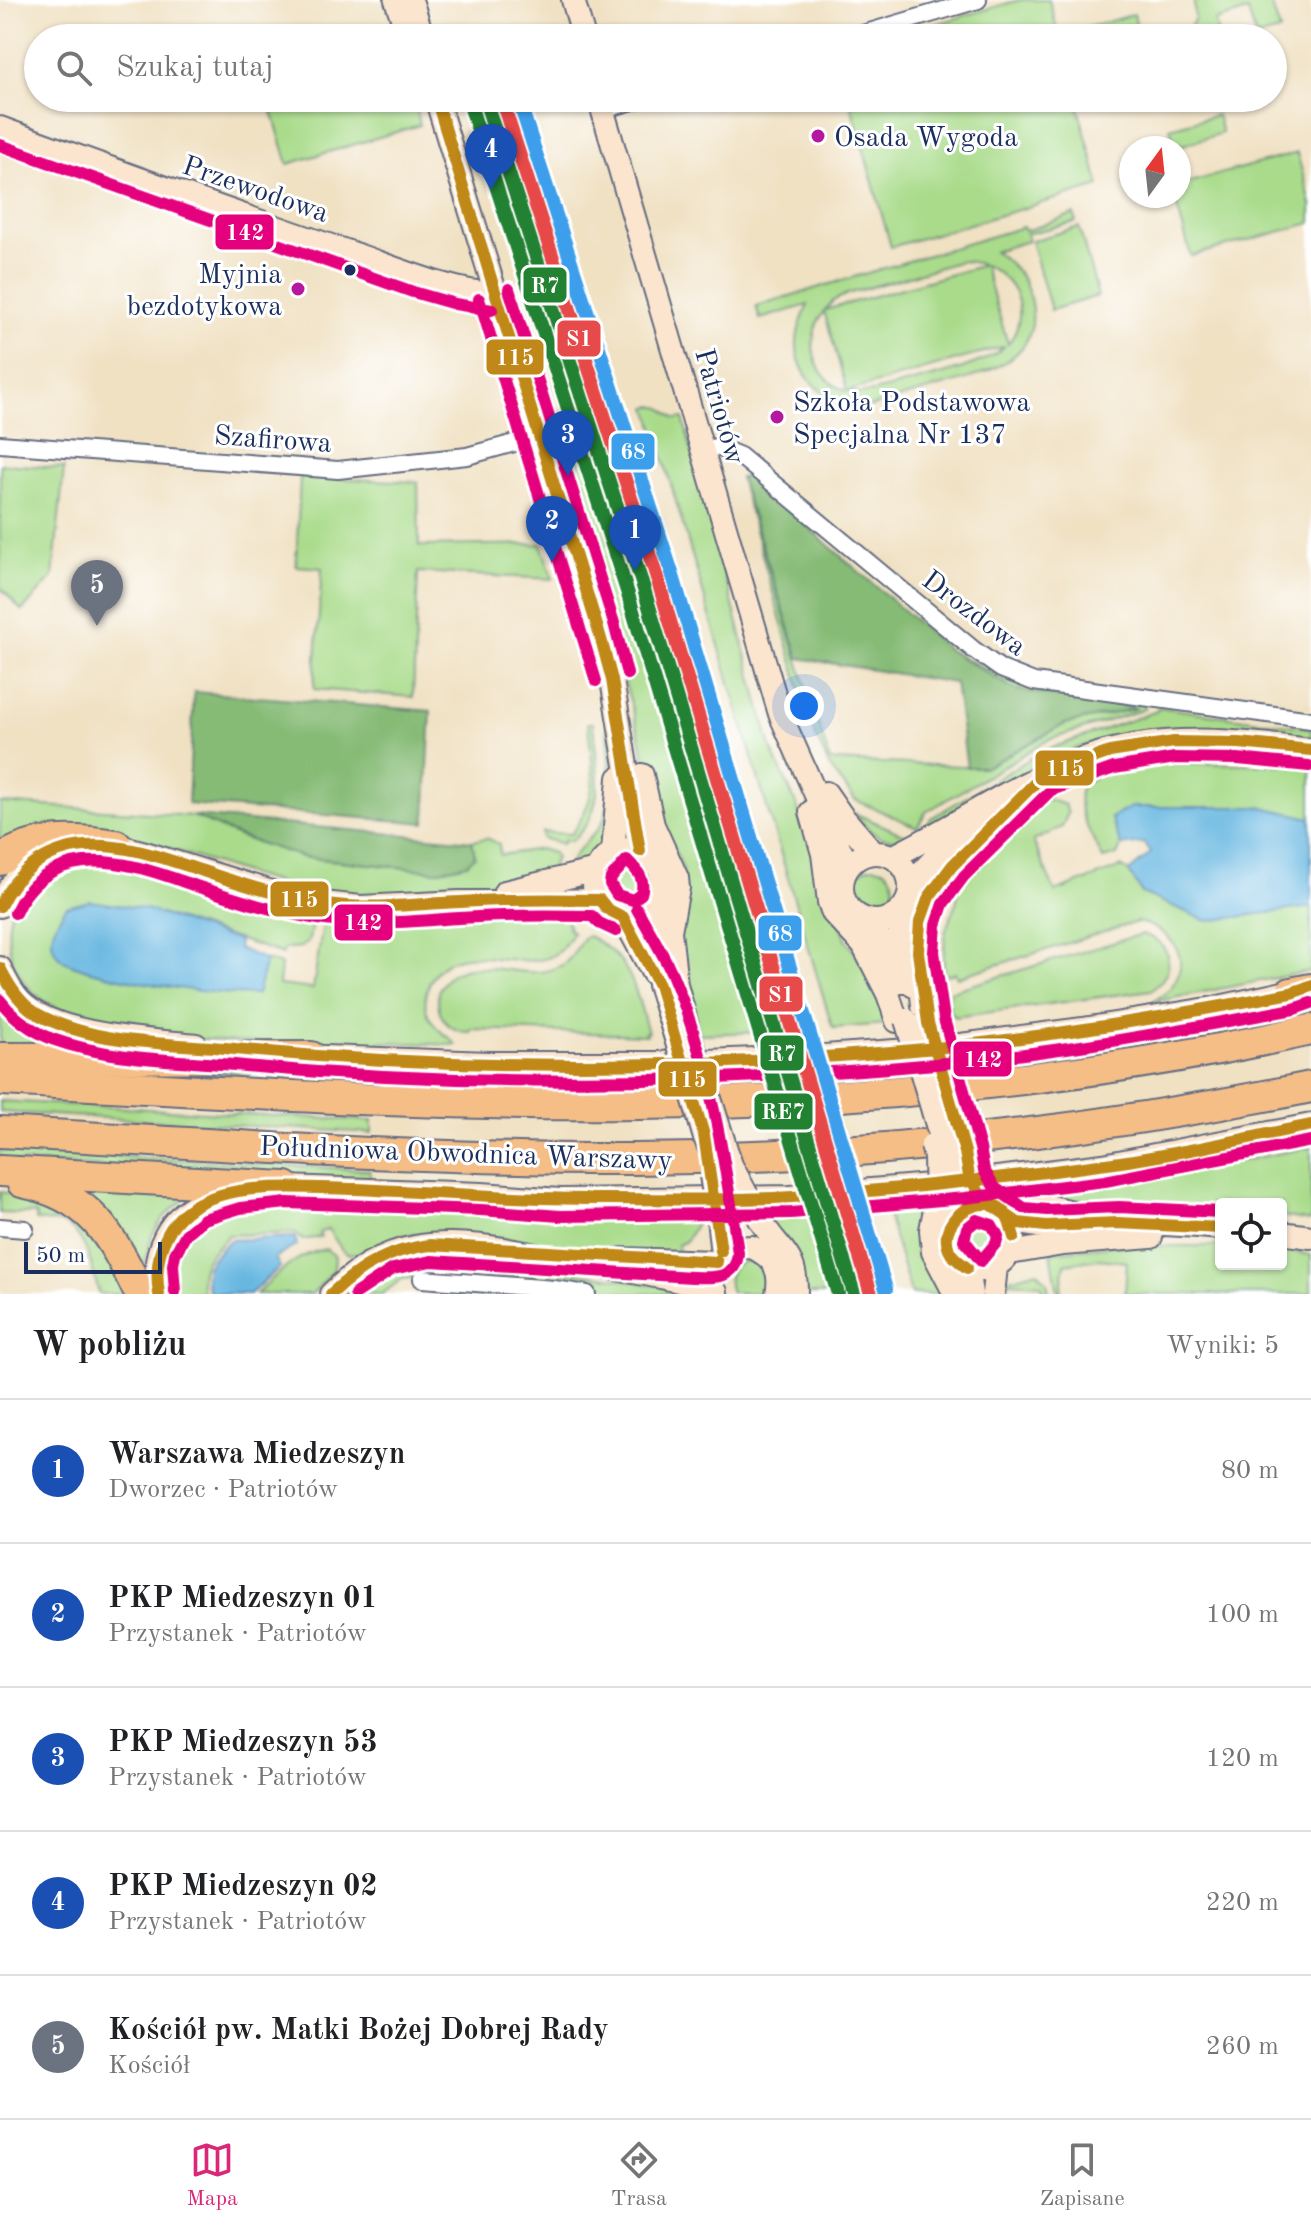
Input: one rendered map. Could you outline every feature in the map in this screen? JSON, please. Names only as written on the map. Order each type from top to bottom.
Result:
[{"type":"highway","points":[[0,860],[31,845],[59,840],[116,845]]},
{"type":"highway","name":"Południowa Obwodnica Warszawy","points":[[0,1080],[441,1102],[642,1104],[775,1100],[908,1092],[1074,1073],[1216,1050],[1311,1030]]},
{"type":"highway","points":[[0,1058],[311,1057]]},
{"type":"highway","name":"Południowa Obwodnica Warszawy","points":[[0,1132],[431,1155],[693,1158],[870,1149],[1040,1132],[1157,1116],[1311,1087]]},
{"type":"highway","points":[[0,1171],[286,1187]]},
{"type":"highway","points":[[0,1178],[54,1192],[87,1210],[108,1233],[140,1294]]},
{"type":"main road","points":[[396,0],[404,24]]},
{"type":"main road","points":[[411,0],[419,24]]},
{"type":"main road","points":[[573,0],[580,24]]},
{"type":"main road","points":[[440,112],[601,639],[620,727],[640,851]]},
{"type":"main road","name":"Patriotów","points":[[603,112],[738,578],[786,731],[848,867]]},
{"type":"main road","name":"Przewodowa","points":[[0,128],[381,263],[463,289],[494,294]]},
{"type":"main road","points":[[613,852],[617,829],[620,727]]},
{"type":"main road","points":[[620,727],[643,778],[653,825],[677,878],[670,931],[681,1032],[704,1135],[752,1247],[773,1261],[779,1271],[777,1294]]},
{"type":"main road","points":[[786,731],[823,854],[833,913],[863,945],[888,994],[913,1016]]},
{"type":"main road","name":"Patriotów","points":[[786,731],[842,816],[882,854]]},
{"type":"main road","points":[[882,854],[905,870],[910,884],[908,901],[899,914],[889,920],[872,921],[861,917],[846,902],[843,886],[848,867],[859,856],[882,854],[1042,776],[1092,756],[1164,741],[1238,741],[1311,750]]},
{"type":"main road","points":[[913,1016],[918,926],[922,912],[948,871],[1042,776]]},
{"type":"main road","points":[[910,884],[930,862],[960,838],[1024,795]]},
{"type":"main road","points":[[0,906],[6,891],[20,873],[40,860],[60,850],[116,845],[275,893],[323,903],[361,907],[600,900]]},
{"type":"main road","points":[[652,908],[638,916],[623,917],[607,909],[600,900],[594,883],[597,870],[613,852],[626,848],[640,851],[650,858],[660,873],[660,890],[652,908],[659,985]]},
{"type":"main road","points":[[459,902],[597,870]]},
{"type":"main road","points":[[899,914],[898,929],[912,981],[913,1016],[951,1172],[947,1243],[954,1258],[967,1268],[986,1270],[1003,1260],[1063,1244],[1215,1230]]},
{"type":"main road","points":[[623,917],[681,1032],[731,1165],[738,1217],[720,1259],[713,1284],[716,1293]]},
{"type":"main road","points":[[872,921],[913,1016],[965,1152],[969,1176],[1009,1219],[1014,1239],[1003,1260],[993,1294]]},
{"type":"main road","points":[[0,968],[19,1000],[40,1016],[67,1026],[152,1041],[311,1057],[489,1063],[824,1056],[937,1048],[1083,1029],[1304,989]]},
{"type":"main road","points":[[159,1294],[155,1271],[164,1236],[177,1218],[194,1205],[213,1197],[286,1187],[589,1201],[790,1197],[949,1184],[1103,1165],[1311,1125]]},
{"type":"main road","points":[[950,1206],[969,1206],[994,1200],[1025,1201],[1118,1223]]},
{"type":"main road","points":[[950,1206],[931,1230],[933,1252],[955,1294]]},
{"type":"main road","points":[[738,1217],[771,1237],[790,1257],[795,1272],[796,1294]]},
{"type":"main road","points":[[1009,1219],[1046,1226],[1118,1223],[1215,1229]]},
{"type":"main road","points":[[1287,1234],[1311,1237]]},
{"type":"main road","points":[[331,1294],[352,1273],[372,1261],[395,1252],[434,1244],[639,1260],[720,1259],[732,1250],[752,1247]]},
{"type":"main road","points":[[499,1249],[638,1273],[716,1293]]},
{"type":"main road","points":[[967,1268],[971,1294]]},
{"type":"street","points":[[897,24],[978,0]]},
{"type":"street","name":"Szafirowa","points":[[0,444],[338,470],[467,456],[540,436]]},
{"type":"street","name":"Drozdowa","points":[[702,449],[718,447],[740,456],[974,650],[1017,677],[1034,682],[1311,720]]},
{"type":"street","points":[[0,1227],[25,1229]]},
{"type":"street","points":[[422,1279],[577,1293]]},
{"type":"green space","points":[[1019,0],[1049,0],[1056,24],[936,24]]},
{"type":"green space","points":[[1194,0],[1270,0],[1278,24],[1252,24],[1248,11],[1215,21],[1216,24],[1192,24],[1195,18]]},
{"type":"green space","points":[[1134,14],[1136,24],[1100,24]]},
{"type":"green space","points":[[272,112],[417,112],[420,125],[288,164]]},
{"type":"green space","points":[[853,112],[1079,112],[1100,186],[891,247]]},
{"type":"green space","points":[[1217,115],[1222,133],[1191,142],[1191,136],[1173,136],[1170,128]]},
{"type":"green space","points":[[1297,153],[1311,204],[1311,223],[1191,256],[1177,208],[1191,208],[1191,182]]},
{"type":"green space","points":[[1074,214],[1076,222],[1026,234],[1028,241],[994,251],[1015,269],[1025,283],[1032,310],[1031,328],[1025,343],[1015,355],[985,372],[871,407],[836,400],[808,377],[798,355],[797,342],[808,305],[760,319],[756,306],[1023,227],[1025,231]],"holes":[[[961,261],[983,265],[825,310],[833,301],[847,294]],[[984,266],[1003,277],[1018,301],[1016,329],[1008,344]],[[824,311],[846,391],[834,385],[819,367],[813,346],[814,334]],[[1005,346],[962,368],[858,394],[849,391]]]},
{"type":"green space","points":[[1079,227],[1098,296],[1051,310],[1031,241]]},
{"type":"green space","points":[[648,407],[662,408],[676,419],[683,418],[771,748],[797,806],[847,941],[859,958],[887,1024],[832,1026]]},
{"type":"green space","points":[[582,423],[746,968],[764,1029],[762,1032],[700,1034],[691,1009],[679,944],[684,882],[681,863],[666,836],[561,442],[568,426]]},
{"type":"green space","points":[[0,464],[64,468],[53,577],[22,611],[0,587]]},
{"type":"green space","points":[[749,476],[950,651],[1016,690],[1137,708],[1065,724],[986,767],[967,767],[955,683],[799,658],[740,478]]},
{"type":"green space","points":[[300,477],[418,482],[419,546],[541,544],[553,579],[418,572],[413,697],[314,689],[322,568],[296,566]]},
{"type":"green space","points":[[740,478],[830,761],[986,767],[1065,724],[1134,709],[1016,690],[950,651],[1023,687],[1145,705],[1145,709],[1048,740],[926,812],[917,827],[855,800],[829,766],[810,722]]},
{"type":"green space","points":[[194,692],[431,711],[425,823],[188,804]]},
{"type":"green space","points":[[1158,707],[1311,728],[1311,740],[1202,730],[1120,736],[1049,759],[925,828],[931,818],[1043,751],[1157,711]]},
{"type":"green space","points":[[588,723],[593,723],[597,771],[591,816],[571,841],[565,840],[562,844],[542,838],[542,832],[571,834],[587,805],[593,781]]},
{"type":"green space","points":[[607,727],[612,782],[606,839],[591,859],[569,870],[574,857],[598,829],[606,813],[609,789]]},
{"type":"green space","points":[[1171,763],[1311,765],[1311,818],[1262,807],[1111,818],[1121,846],[1117,855],[1103,859],[1082,813],[1082,785],[1104,774]]},
{"type":"green space","points":[[1048,799],[1065,805],[1068,813],[1062,827],[1033,841],[1055,892],[1121,867],[1129,872],[1142,893],[1207,921],[1311,907],[1311,971],[1153,1002],[1166,993],[1178,975],[1179,954],[1158,930],[1137,922],[957,977],[955,973],[948,975],[943,972],[945,933],[957,900],[957,891],[963,883],[957,873],[1010,823]]},
{"type":"green space","points":[[0,803],[193,816],[241,837],[302,857],[436,871],[475,856],[472,841],[487,838],[499,844],[500,855],[540,849],[553,853],[556,858],[551,867],[552,875],[459,892],[382,897],[345,895],[287,885],[121,833],[0,849]]},
{"type":"green space","points":[[854,813],[910,838],[891,840],[877,836]]},
{"type":"green space","points":[[193,816],[472,841],[475,856],[467,864],[436,871],[302,857],[241,837]]},
{"type":"green space","points":[[101,856],[157,868],[240,897],[303,913],[311,926],[308,942],[301,947],[283,949],[283,954],[146,909],[257,994],[266,960],[281,965],[279,985],[313,989],[322,930],[325,923],[335,916],[389,919],[556,905],[557,913],[567,920],[569,930],[573,932],[559,951],[547,958],[532,961],[466,957],[451,961],[439,969],[427,989],[426,1007],[434,1024],[456,1045],[379,1042],[378,1047],[299,1045],[151,1033],[67,1012],[38,996],[18,973],[10,951],[10,918],[22,890],[52,867]]},
{"type":"green space","points":[[628,863],[642,869],[648,883],[642,897],[628,903],[614,897],[608,883],[614,869]]},
{"type":"green space","points":[[874,867],[888,873],[894,887],[888,901],[874,907],[860,901],[854,887],[860,873]]},
{"type":"green space","points":[[589,908],[622,933],[633,955],[574,909]]},
{"type":"green space","points":[[1142,934],[1160,944],[1168,959],[1165,975],[1151,990],[955,1017],[954,1014],[950,1015],[948,999],[951,991]]},
{"type":"green space","points":[[588,936],[614,955],[630,976],[648,1032],[645,1032],[646,1035],[471,1029],[470,1032],[455,1029],[441,1015],[438,992],[449,977],[462,969],[550,970],[568,961],[583,938]]},
{"type":"green space","points":[[0,988],[98,1044],[0,1046]]},
{"type":"green space","points":[[228,1064],[375,1069],[375,1081],[84,1066]]},
{"type":"green space","points":[[0,1101],[372,1121],[372,1133],[0,1112]]},
{"type":"green space","points":[[1311,1147],[1311,1221],[1287,1217],[1287,1198],[1215,1198],[1215,1210],[1147,1211],[1053,1198],[1053,1189],[1241,1161]]},
{"type":"green space","points":[[0,1150],[370,1170],[370,1181],[0,1161]]},
{"type":"green space","points":[[75,1184],[189,1195],[164,1217],[152,1235],[142,1271]]},
{"type":"green space","points":[[0,1192],[40,1198],[86,1228],[130,1294],[99,1294],[89,1256],[74,1231],[60,1223],[36,1220],[36,1214],[0,1213]]},
{"type":"green space","points":[[256,1202],[366,1208],[694,1216],[698,1219],[686,1241],[678,1245],[677,1256],[588,1249],[443,1231],[400,1236],[359,1253],[348,1254],[328,1229],[319,1233],[321,1237],[302,1240],[295,1233],[229,1235],[215,1248],[203,1267],[203,1294],[170,1294],[171,1253],[188,1226],[216,1209]]},
{"type":"green space","points":[[925,1203],[943,1294],[911,1294],[886,1209],[888,1206]]},
{"type":"green space","points":[[816,1211],[843,1294],[805,1294],[769,1214]]},
{"type":"green space","points":[[978,1217],[992,1223],[998,1237],[992,1251],[978,1257],[964,1251],[958,1237],[964,1223]]},
{"type":"green space","points":[[1109,1246],[1215,1246],[1215,1270],[1287,1270],[1287,1251],[1311,1255],[1311,1294],[1125,1294],[1127,1262],[1098,1259],[1065,1264],[1060,1294],[1051,1252]]},
{"type":"green space","points":[[326,1249],[335,1256],[334,1270],[312,1294],[256,1294],[297,1260]]},
{"type":"green space","points":[[458,1258],[616,1278],[671,1288],[671,1294],[633,1294],[543,1280],[418,1270],[417,1277],[402,1279],[382,1294],[351,1294],[374,1275],[387,1269],[428,1260]]},
{"type":"green space","points":[[745,1261],[757,1264],[765,1272],[767,1282],[763,1294],[731,1292],[730,1273]]},
{"type":"green space","points":[[1037,1271],[1047,1281],[1049,1294],[1044,1294],[1041,1284],[1009,1282],[1007,1294],[1002,1294],[1005,1280]]},
{"type":"water","points":[[1131,807],[1262,807],[1311,818],[1311,907],[1207,921],[1142,893],[1129,872],[1151,853],[1144,843],[1121,846],[1111,818]]},
{"type":"water","points":[[90,901],[146,909],[239,941],[238,948],[266,960],[257,994],[217,993],[122,979],[94,972],[59,957],[52,938],[59,919],[66,907]]},
{"type":"water","points":[[295,1237],[297,1245],[275,1258],[280,1267],[250,1294],[209,1293],[206,1276],[209,1263],[230,1240]]},
{"type":"transit line","name":"115","points":[[440,112],[601,639],[612,680],[640,851]]},
{"type":"transit line","name":"RE7","points":[[472,112],[627,591],[838,1294]]},
{"type":"transit line","name":"R7","points":[[489,112],[643,586],[854,1294]]},
{"type":"transit line","name":"S1","points":[[506,112],[658,581],[871,1294]]},
{"type":"transit line","name":"68","points":[[523,112],[673,576],[886,1289]]},
{"type":"transit line","name":"142","points":[[0,145],[413,292],[492,310]]},
{"type":"transit line","name":"142","points":[[509,289],[614,623],[627,674]]},
{"type":"transit line","name":"142","points":[[479,299],[596,681]]},
{"type":"transit line","name":"115","points":[[1215,1228],[1018,1223],[983,1199],[969,1176],[928,1023],[918,952],[920,922],[929,897],[952,866],[1042,776],[1110,752],[1174,742],[1239,743],[1311,750]]},
{"type":"transit line","name":"142","points":[[1215,1212],[1119,1207],[1024,1208],[995,1188],[984,1170],[944,1019],[934,952],[936,925],[943,904],[964,876],[1051,790],[1114,768],[1175,758],[1238,759],[1309,766]]},
{"type":"transit line","name":"115","points":[[0,906],[24,873],[45,857],[71,848],[100,846],[145,853],[264,890],[326,904],[376,907],[495,900],[600,900],[607,909],[623,917]]},
{"type":"transit line","name":"142","points":[[627,860],[640,875],[642,883],[641,894],[633,900],[617,895],[610,884],[611,878],[627,860]]},
{"type":"transit line","name":"142","points":[[15,913],[27,893],[42,878],[72,864],[99,862],[142,868],[260,906],[325,920],[375,923],[492,916],[592,916],[616,931]]},
{"type":"transit line","name":"142","points":[[355,1294],[393,1269],[431,1261],[700,1277],[722,1276],[733,1268],[738,1253],[706,1076],[672,974],[637,909]]},
{"type":"transit line","name":"115","points":[[623,917],[659,985],[704,1135],[721,1251]]},
{"type":"transit line","name":"115","points":[[0,968],[17,996],[29,1008],[43,1017],[86,1033],[156,1043],[312,1056],[491,1064],[760,1061],[936,1048],[1025,1038],[1158,1017],[1291,993],[1311,986]]},
{"type":"transit line","name":"142","points":[[0,1000],[17,1018],[44,1036],[74,1046],[120,1055],[409,1077],[585,1081],[761,1076],[935,1064],[1070,1048],[1294,1009],[1311,1003]]},
{"type":"transit line","name":"115","points":[[159,1294],[158,1263],[167,1235],[175,1223],[199,1203],[248,1190],[284,1187],[576,1199],[792,1197],[946,1184],[1099,1165],[1311,1125]]},
{"type":"transit line","name":"142","points":[[175,1292],[175,1254],[186,1234],[204,1219],[240,1208],[287,1203],[560,1216],[791,1213],[965,1198],[1105,1181],[1311,1141]]},
{"type":"transit line","name":"115","points":[[967,1268],[950,1253],[947,1238],[950,1226],[967,1209],[990,1204],[1000,1209],[1008,1218],[1014,1237]]},
{"type":"transit line","name":"142","points":[[977,1220],[992,1225],[998,1236],[981,1261],[964,1240],[967,1228],[977,1220]]},
{"type":"transit line","name":"115","points":[[331,1294],[376,1261],[401,1251],[430,1245],[717,1262]]},
{"type":"place","name":"Osada Wygoda","points":[[818,136]]},
{"type":"place","name":"PKP Miedzeszyn 02","points":[[491,190]]},
{"type":"place","name":"Myjnia bezdotykowa","points":[[298,289]]},
{"type":"place","name":"Szkoła Podstawowa Specjalna Nr 137","points":[[777,417]]},
{"type":"place","name":"PKP Miedzeszyn 53","points":[[568,476]]},
{"type":"place","name":"PKP Miedzeszyn 01","points":[[552,562]]},
{"type":"place","name":"Warszawa Miedzeszyn","points":[[635,571]]},
{"type":"place","name":"Kościół pw. Matki Bożej Dobrej Rady","points":[[97,626]]}]
